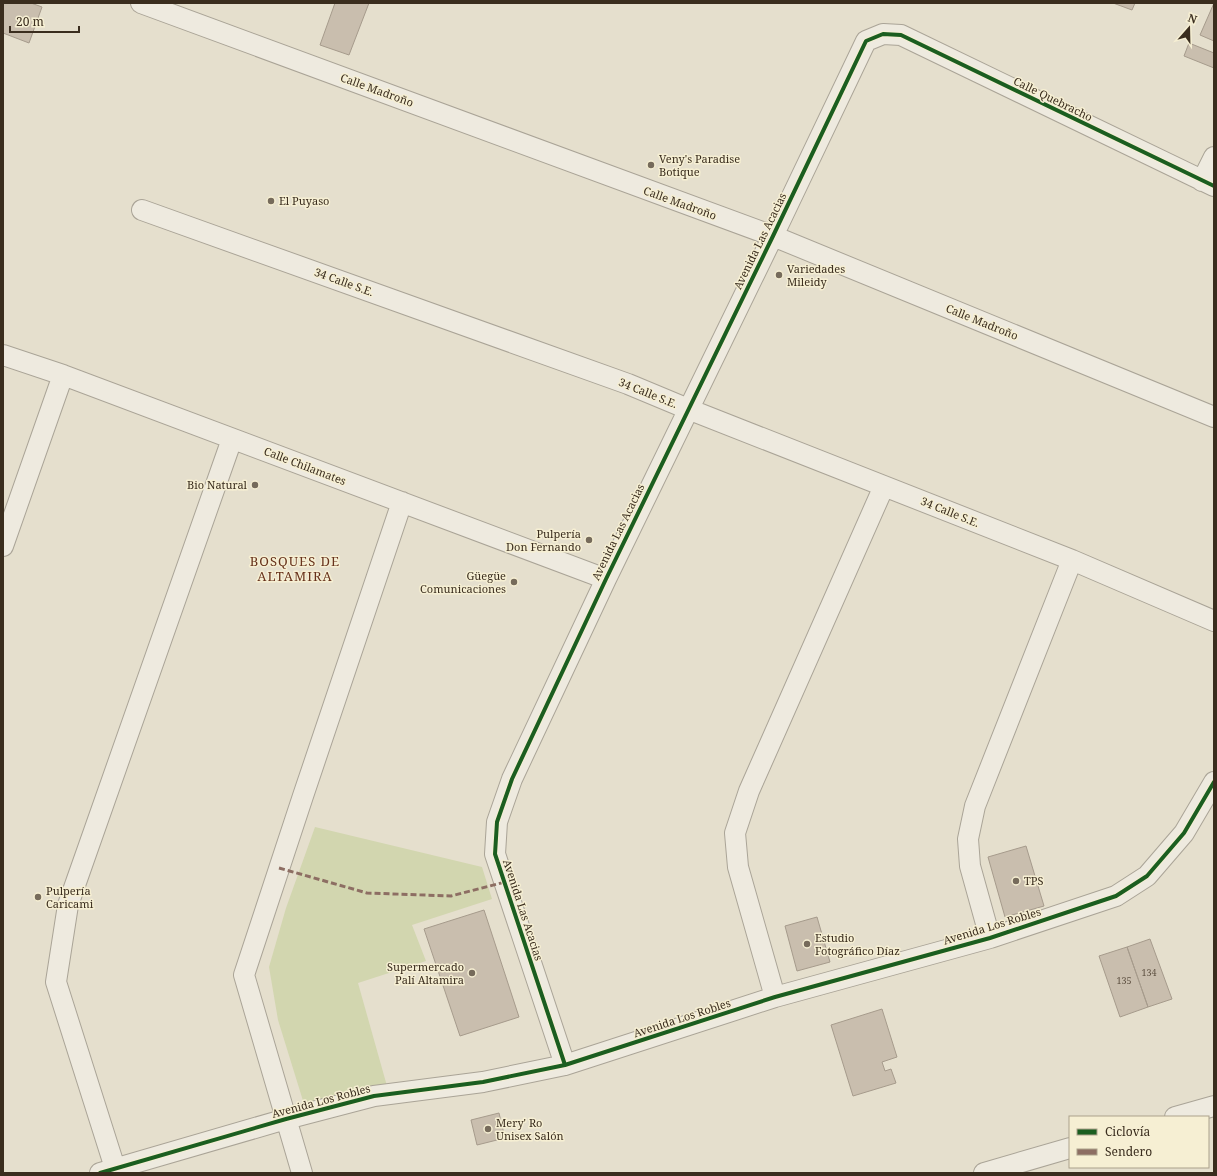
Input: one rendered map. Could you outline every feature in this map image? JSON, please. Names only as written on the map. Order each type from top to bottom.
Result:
[{"type":"street","name":"Calle Madroño","points":[[141,3],[773,236],[1214,417]]},
{"type":"street","name":"Avenida Las Acacias","points":[[565,1065],[495,854],[497,822],[512,779],[606,579],[866,41],[883,34]]},
{"type":"street","name":"Calle Quebracho","points":[[883,34],[901,36],[1208,184]]},
{"type":"street","points":[[1208,184],[1214,157]]},
{"type":"street","name":"34 Calle S.E.","points":[[142,210],[628,384],[1072,560],[1214,621]]},
{"type":"street","name":"Calle Chilamates","points":[[3,355],[232,438],[606,579]]},
{"type":"street","points":[[3,546],[63,376]]},
{"type":"street","points":[[107,1171],[56,982],[68,905],[232,438]]},
{"type":"street","points":[[775,997],[738,867],[734,832],[749,791],[884,486]]},
{"type":"street","points":[[302,1173],[244,975],[302,796],[402,502]]},
{"type":"street","points":[[990,938],[970,866],[968,839],[975,806],[1072,560]]},
{"type":"street","name":"Avenida Los Robles","points":[[107,1171],[286,1119],[374,1096],[483,1082],[565,1065],[775,997],[990,938],[1116,896],[1147,876],[1184,833],[1214,782]]},
{"type":"street","points":[[1179,1116],[1214,1106]]},
{"type":"street","points":[[984,1173],[1069,1148]]},
{"type":"green space","points":[[315,827],[482,867],[492,899],[412,925],[426,961],[358,983],[387,1086],[304,1104],[278,1020],[269,967],[286,908]]},
{"type":"building","points":[[3,3],[31,3],[42,7],[29,43],[3,33]]},
{"type":"building","points":[[335,3],[369,3],[349,55],[320,45]]},
{"type":"building","points":[[1113,3],[1135,3],[1132,10]]},
{"type":"building","points":[[1214,3],[1214,41],[1200,35]]},
{"type":"building","points":[[1189,43],[1214,53],[1214,68],[1184,56]]},
{"type":"building","name":"TPS","points":[[1026,846],[1044,906],[1005,917],[988,857]]},
{"type":"building","name":"Supermercado Palí Altamira","points":[[484,910],[519,1017],[460,1036],[424,929]]},
{"type":"building","name":"Estudio Fotográfico Díaz","points":[[817,917],[830,962],[797,971],[785,926]]},
{"type":"building","points":[[1150,939],[1172,999],[1148,1007],[1127,947]]},
{"type":"building","points":[[1127,947],[1148,1007],[1120,1017],[1099,956]]},
{"type":"building","points":[[882,1009],[897,1057],[882,1062],[885,1071],[891,1069],[896,1083],[853,1096],[831,1025]]},
{"type":"building","name":"Mery' Ro Unisex Salón","points":[[499,1113],[505,1138],[477,1145],[471,1120]]},
{"type":"marked path","points":[[279,868],[367,893],[451,896],[505,882]]},
{"type":"cycle path","points":[[565,1065],[495,854],[497,822],[512,779],[606,579],[866,41],[883,34],[901,35],[1214,186]]},
{"type":"cycle path","points":[[100,1173],[286,1119],[374,1096],[483,1082],[565,1065],[775,997],[990,938],[1116,896],[1147,876],[1184,833],[1214,782]]},
{"type":"place","name":"Veny's Paradise Botique","points":[[651,165]]},
{"type":"place","name":"El Puyaso","points":[[271,201]]},
{"type":"place","name":"Variedades Mileidy","points":[[779,275]]},
{"type":"place","name":"Bio Natural","points":[[255,485]]},
{"type":"place","name":"Pulpería Don Fernando","points":[[589,540]]},
{"type":"place","name":"Güegüe Comunicaciones","points":[[514,582]]},
{"type":"place","name":"TPS","points":[[1016,881]]},
{"type":"place","name":"Pulpería Caricami","points":[[38,897]]},
{"type":"place","name":"Estudio Fotográfico Díaz","points":[[807,944]]},
{"type":"place","name":"Supermercado Palí Altamira","points":[[472,973]]},
{"type":"place","name":"Mery' Ro Unisex Salón","points":[[488,1129]]},
{"type":"district","name":"BOSQUES DE ALTAMIRA","points":[[295,568]]}]
